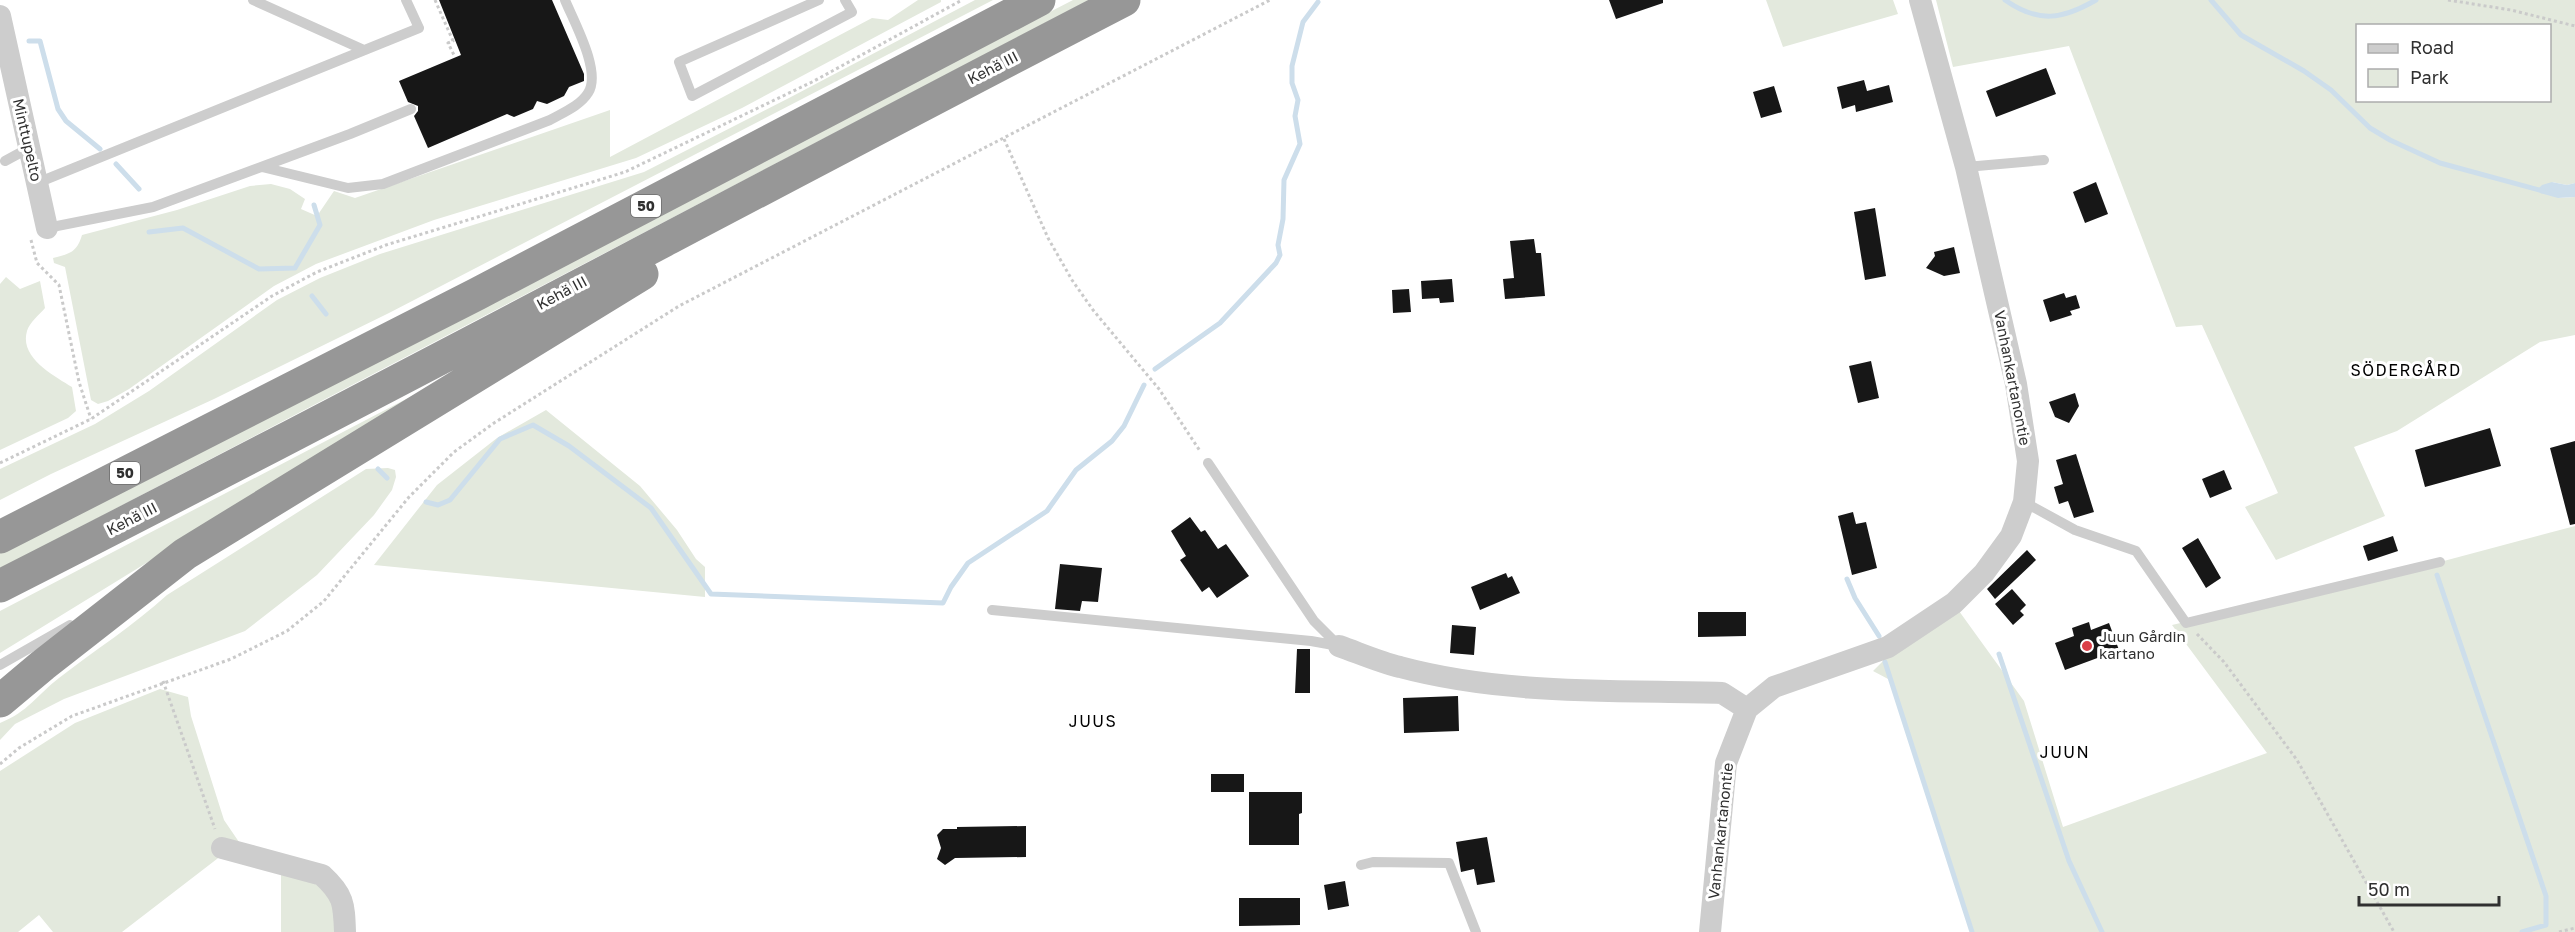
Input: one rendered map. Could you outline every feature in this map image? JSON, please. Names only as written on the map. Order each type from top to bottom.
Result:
[{"type":"highway","name":"50","points":[[0,537],[487,289],[1039,0]]},
{"type":"highway","name":"Kehä III","points":[[0,586],[1124,0]]},
{"type":"highway","points":[[0,701],[185,554],[662,261],[773,182]]},
{"type":"street","name":"Vanhankartanontie","points":[[1710,932],[1726,763],[1747,709],[1774,687],[1888,647],[1954,603],[1984,573],[2011,536],[2024,502],[2028,461],[2016,384],[1966,168],[1920,0]]},
{"type":"street","name":"Minttupelto","points":[[0,16],[7,80],[29,148],[46,228]]},
{"type":"street","points":[[1339,646],[1399,667],[1485,683],[1722,693],[1747,709]]},
{"type":"street","points":[[222,848],[322,875],[335,887],[344,903],[345,932]]},
{"type":"lane","points":[[253,0],[364,50]]},
{"type":"lane","points":[[37,183],[418,28],[406,0]]},
{"type":"lane","points":[[262,167],[348,188],[366,188],[550,120],[588,94],[593,83],[592,68],[565,0]]},
{"type":"lane","points":[[819,0],[679,62],[692,96],[852,12],[849,2]]},
{"type":"lane","points":[[46,228],[153,207],[411,109]]},
{"type":"lane","points":[[5,161],[29,148]]},
{"type":"lane","points":[[1966,168],[2044,160]]},
{"type":"lane","points":[[1208,463],[1314,621],[1339,646]]},
{"type":"lane","points":[[2024,502],[2075,530],[2136,551],[2186,623],[2440,562]]},
{"type":"lane","points":[[95,610],[185,554]]},
{"type":"lane","points":[[992,610],[1311,641],[1339,646]]},
{"type":"lane","points":[[0,665],[75,622]]},
{"type":"lane","points":[[1361,865],[1373,862],[1449,863],[1476,932]]},
{"type":"path","points":[[435,0],[453,41],[448,43],[455,57]]},
{"type":"path","points":[[0,463],[91,419],[272,296],[317,272],[386,245],[625,172],[814,81],[962,0]]},
{"type":"path","points":[[0,764],[19,748],[72,716],[164,681],[231,659],[287,631],[324,601],[409,497],[453,452],[494,423],[679,306],[1270,0]]},
{"type":"path","points":[[2448,0],[2511,10],[2575,26]]},
{"type":"path","points":[[1004,138],[1047,238],[1072,280],[1093,310],[1159,389],[1208,463]]},
{"type":"path","points":[[79,382],[91,419]]},
{"type":"path","points":[[2186,623],[2224,662],[2297,760],[2394,932]]},
{"type":"path","points":[[164,681],[222,848]]},
{"type":"path","points":[[2559,932],[2575,928]]},
{"type":"green space","points":[[918,0],[941,0],[941,2],[742,108],[636,158],[434,220],[316,264],[274,286],[129,389],[98,404],[91,400],[65,267],[54,263],[53,258],[72,251],[78,245],[82,235],[177,210],[250,186],[271,184],[290,189],[305,199],[301,209],[317,216],[334,191],[355,198],[610,110],[610,157],[872,18],[888,20]]},
{"type":"green space","points":[[975,0],[993,0],[389,313],[0,500],[0,469],[95,424],[149,391],[277,300],[320,278],[380,254],[644,172]]},
{"type":"green space","points":[[1073,0],[1089,0],[0,569],[0,553]]},
{"type":"green space","points":[[1766,0],[1893,0],[1898,14],[1783,47]]},
{"type":"green space","points":[[1936,0],[2575,0],[2575,183],[2567,185],[2552,182],[2558,198],[2575,197],[2575,335],[2540,342],[2397,431],[2354,447],[2385,516],[2276,560],[2245,507],[2278,493],[2202,325],[2176,327],[2069,46],[1953,67]]},
{"type":"green space","points":[[6,277],[20,289],[40,281],[45,308],[28,328],[26,341],[28,350],[48,372],[72,387],[76,411],[68,418],[0,450],[0,284]]},
{"type":"green space","points":[[452,375],[0,653],[0,611]]},
{"type":"green space","points":[[546,410],[640,486],[677,530],[696,559],[705,567],[705,597],[374,565],[437,485],[497,438]]},
{"type":"green space","points":[[366,469],[395,470],[396,477],[392,490],[374,515],[317,575],[245,631],[64,699],[15,724],[0,740],[0,723],[18,714],[59,678],[167,595]]},
{"type":"green space","points":[[2575,526],[2575,932],[1973,932],[1890,680],[1873,671],[1888,656],[1959,611],[2024,701],[2063,827],[2267,753],[2172,625],[2440,562]]},
{"type":"green space","points":[[160,689],[188,697],[191,716],[224,820],[239,842],[122,932],[53,932],[39,915],[18,932],[0,932],[0,771],[75,723]]},
{"type":"green space","points":[[281,869],[331,891],[337,932],[281,932]]},
{"type":"water","points":[[2552,182],[2567,185],[2575,183],[2575,197],[2558,198],[2540,193],[2538,189],[2542,185]]},
{"type":"building","points":[[439,0],[552,0],[584,74],[584,81],[569,87],[564,96],[547,104],[537,101],[533,109],[514,117],[507,114],[428,148],[414,116],[418,111],[418,106],[408,102],[399,81],[461,55]]},
{"type":"building","points":[[1609,0],[1663,0],[1663,3],[1616,19]]},
{"type":"building","points":[[2046,68],[2056,94],[1996,117],[1986,91]]},
{"type":"building","points":[[1864,80],[1867,91],[1889,85],[1893,102],[1856,112],[1855,105],[1842,109],[1837,87]]},
{"type":"building","points":[[1774,86],[1782,112],[1761,118],[1753,92]]},
{"type":"building","points":[[2096,182],[2108,214],[2085,223],[2073,192]]},
{"type":"building","points":[[1875,208],[1886,276],[1865,280],[1854,212]]},
{"type":"building","points":[[1534,239],[1536,253],[1541,253],[1545,296],[1505,299],[1503,279],[1514,278],[1510,241]]},
{"type":"building","points":[[1954,247],[1960,273],[1944,276],[1926,268],[1935,256],[1934,252]]},
{"type":"building","points":[[1452,279],[1454,302],[1440,303],[1439,298],[1422,299],[1421,281]]},
{"type":"building","points":[[1409,289],[1411,312],[1393,313],[1392,290]]},
{"type":"building","points":[[2064,293],[2066,298],[2076,295],[2080,308],[2070,311],[2072,315],[2050,322],[2043,300]]},
{"type":"building","points":[[1871,361],[1879,398],[1858,403],[1849,366]]},
{"type":"building","points":[[2075,393],[2079,406],[2069,423],[2055,417],[2049,402]]},
{"type":"building","points":[[2490,428],[2501,466],[2425,487],[2415,450]]},
{"type":"building","points":[[2575,441],[2575,524],[2570,525],[2550,448]]},
{"type":"building","points":[[2076,454],[2094,512],[2074,518],[2068,501],[2059,504],[2054,487],[2063,484],[2056,460]]},
{"type":"building","points":[[2224,470],[2232,489],[2210,498],[2202,479]]},
{"type":"building","points":[[1853,512],[1856,524],[1866,522],[1877,568],[1852,575],[1838,516]]},
{"type":"building","points":[[1190,517],[1201,532],[1205,530],[1218,549],[1226,544],[1249,576],[1217,598],[1209,587],[1202,592],[1180,560],[1186,556],[1171,531]]},
{"type":"building","points":[[2393,536],[2398,551],[2368,561],[2363,546]]},
{"type":"building","points":[[2198,538],[2221,578],[2206,588],[2182,548]]},
{"type":"building","points":[[2027,550],[2036,560],[1995,599],[1987,589]]},
{"type":"building","points":[[1060,564],[1102,568],[1098,602],[1082,601],[1080,611],[1055,609]]},
{"type":"building","points":[[1506,573],[1508,578],[1512,576],[1520,593],[1480,610],[1471,587]]},
{"type":"building","points":[[2012,589],[2026,605],[2020,611],[2024,615],[2013,625],[1995,604]]},
{"type":"building","points":[[1698,612],[1746,612],[1746,636],[1698,637]]},
{"type":"building","name":"Juun Gårdin kartano","points":[[2089,622],[2091,630],[2109,623],[2119,650],[2065,670],[2055,643],[2074,636],[2072,628]]},
{"type":"building","points":[[1452,625],[1476,627],[1474,655],[1450,653]]},
{"type":"building","points":[[1297,649],[1310,649],[1310,693],[1295,693]]},
{"type":"building","points":[[1458,696],[1459,731],[1404,733],[1403,698]]},
{"type":"building","points":[[1211,774],[1244,774],[1244,792],[1211,792]]},
{"type":"building","points":[[1249,792],[1302,792],[1299,845],[1249,845]]},
{"type":"building","points":[[1026,826],[1026,857],[955,858],[945,865],[937,859],[941,848],[937,835],[943,829]]},
{"type":"building","points":[[1487,837],[1495,882],[1477,885],[1474,869],[1461,872],[1456,842]]},
{"type":"building","points":[[1345,881],[1349,906],[1328,910],[1324,885]]},
{"type":"building","points":[[1239,898],[1300,898],[1300,925],[1239,926]]},
{"type":"waterway","points":[[2005,0],[2017,8],[2040,16],[2062,15],[2096,0]]},
{"type":"waterway","points":[[2211,0],[2241,35],[2304,71],[2331,90],[2370,128],[2390,140],[2440,163],[2543,191]]},
{"type":"waterway","points":[[1155,369],[1220,323],[1276,263],[1280,255],[1278,245],[1283,219],[1284,180],[1300,144],[1295,116],[1298,100],[1292,83],[1292,66],[1303,22],[1318,2]]},
{"type":"waterway","points":[[29,41],[40,41],[58,109],[66,121],[100,149]]},
{"type":"waterway","points":[[116,164],[139,189]]},
{"type":"waterway","points":[[149,232],[183,228],[259,269],[295,268],[320,225],[314,205]]},
{"type":"waterway","points":[[312,296],[326,314]]},
{"type":"waterway","points":[[426,502],[438,505],[450,500],[500,439],[533,425],[569,446],[651,508],[711,594],[943,603],[968,563],[1047,511],[1076,470],[1112,441],[1124,426],[1144,385]]},
{"type":"waterway","points":[[378,469],[387,478]]},
{"type":"waterway","points":[[2437,575],[2546,896],[2546,925],[2522,932]]},
{"type":"waterway","points":[[1847,579],[1855,598],[1879,636]]},
{"type":"waterway","points":[[1999,654],[2069,861],[2102,932]]},
{"type":"waterway","points":[[1885,662],[1972,932]]},
{"type":"place","name":"Juun Gårdin kartano","points":[[2087,646]]},
{"type":"district","name":"SÖDERGÅRD","points":[[2406,370]]},
{"type":"district","name":"JUUS","points":[[1093,721]]},
{"type":"district","name":"JUUN","points":[[2065,752]]}]
